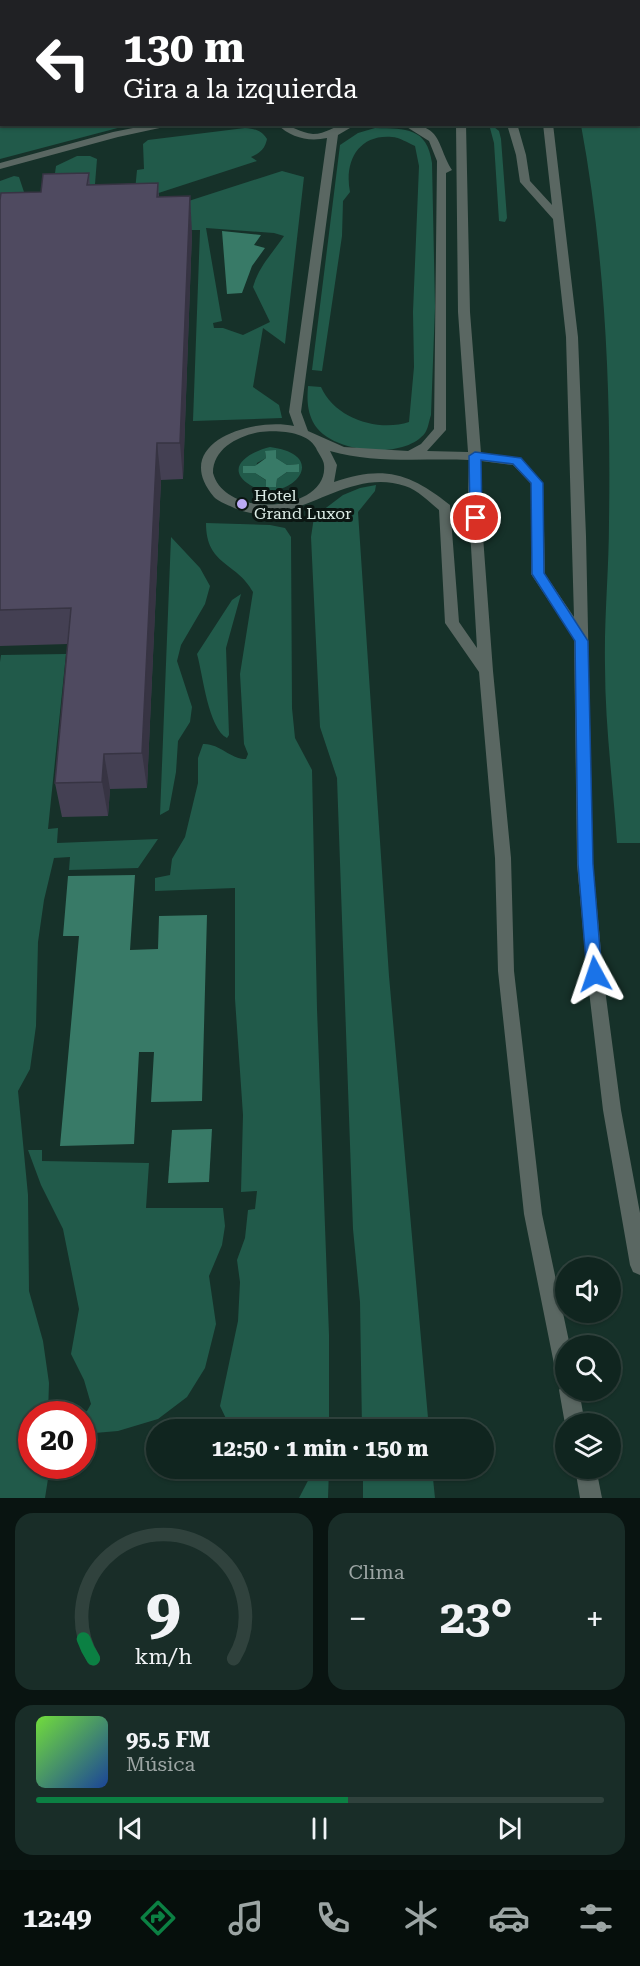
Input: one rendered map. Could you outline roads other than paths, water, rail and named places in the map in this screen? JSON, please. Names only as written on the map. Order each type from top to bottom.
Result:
[{"type":"lane","points":[[0,166],[117,134],[162,126]]},
{"type":"lane","points":[[284,126],[289,131],[310,137],[333,134],[347,126]]},
{"type":"lane","points":[[409,455],[424,447],[440,430],[441,163],[439,148],[430,135],[411,126]]},
{"type":"lane","points":[[461,126],[464,312],[475,456],[474,496],[486,670],[502,858],[506,971],[530,1191],[558,1335]]},
{"type":"lane","points":[[512,126],[521,155],[525,182],[559,219]]},
{"type":"lane","points":[[548,126],[572,337],[585,864],[595,974],[612,1110],[640,1265]]},
{"type":"lane","points":[[303,433],[295,412],[333,134]]},
{"type":"lane","points":[[441,163],[462,190]]},
{"type":"lane","points":[[440,341],[464,312]]},
{"type":"lane","points":[[486,670],[452,623],[445,508],[412,483],[377,477],[342,482],[303,503],[285,509],[264,510],[244,507],[220,495],[207,477],[207,464],[214,450],[226,439],[244,431],[274,428],[303,433],[339,450],[409,455],[475,456],[517,461],[537,483],[538,574],[581,641]]},
{"type":"lane","points":[[319,442],[329,454],[332,468],[328,482],[319,494]]},
{"type":"lane","points":[[587,1479],[591,1498]]},
{"type":"place","name":"Hotel Grand Luxor","points":[[242,504]]}]
